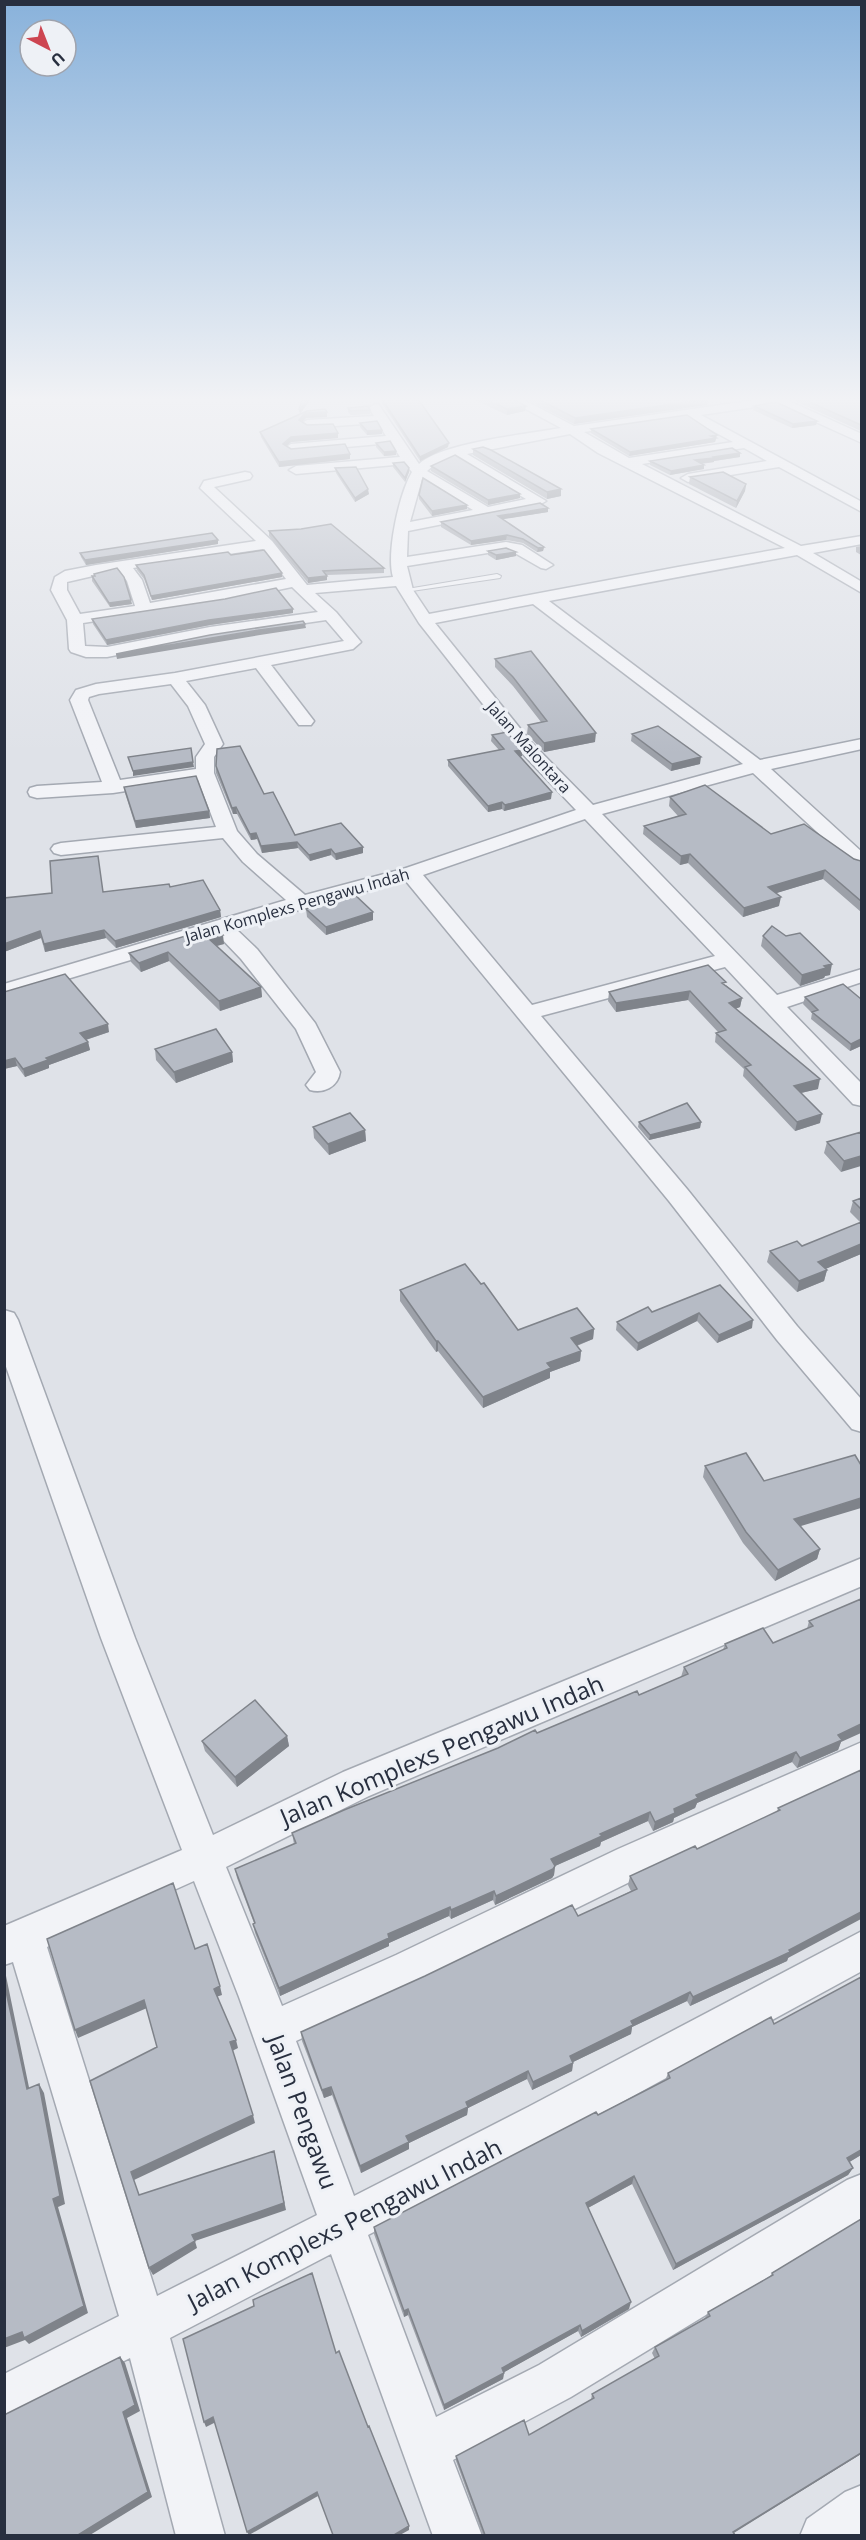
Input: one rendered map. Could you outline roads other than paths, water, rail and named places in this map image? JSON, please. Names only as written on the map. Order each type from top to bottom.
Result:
[{"type":"street","points":[[113,787],[79,700],[82,694],[96,689],[261,663],[352,643],[353,639],[300,585],[267,544],[239,518]]},
{"type":"street","points":[[402,578],[401,528],[404,518]]},
{"type":"street","points":[[401,528],[457,518]]},
{"type":"street","points":[[736,518],[799,550],[861,589]]},
{"type":"street","points":[[425,620],[609,584],[861,540]]},
{"type":"street","points":[[267,544],[82,572],[60,580],[59,590],[75,620],[77,649],[95,653],[210,632],[330,615]]},
{"type":"street","points":[[75,620],[300,585],[337,585],[402,578],[506,546],[524,551],[546,565]]},
{"type":"street","points":[[195,555],[225,596]]},
{"type":"street","points":[[124,567],[134,580],[144,608]]},
{"type":"street","name":"Jalan Malontara","points":[[402,578],[425,620],[500,717],[860,1095]]},
{"type":"street","points":[[537,599],[756,766],[861,863]]},
{"type":"street","points":[[261,663],[304,722]]},
{"type":"street","points":[[174,678],[196,705],[214,744],[205,757],[205,773],[228,832],[250,858],[302,902]]},
{"type":"street","name":"Jalan Komplexs Pengawu Indah","points":[[4,991],[302,902],[410,873],[588,812],[756,766],[861,744]]},
{"type":"street","points":[[37,792],[113,787],[205,773]]},
{"type":"street","points":[[61,849],[228,832]]},
{"type":"street","points":[[410,873],[861,1421]]},
{"type":"street","points":[[221,926],[249,954],[308,1028],[328,1072],[328,1076],[318,1085]]},
{"type":"street","points":[[527,1013],[730,958]]},
{"type":"street","points":[[773,1004],[861,975]]},
{"type":"street","name":"Jalan Pengawu","points":[[4,1320],[158,1745],[205,1858],[272,2031],[424,2449],[458,2535]]},
{"type":"street","name":"Jalan Komplexs Pengawu Indah","points":[[201,2535],[145,2328],[14,1941],[205,1858],[356,1784],[861,1571]]},
{"type":"street","points":[[272,2031],[410,1969],[631,1862],[861,1758]]},
{"type":"street","name":"Jalan Komplexs Pengawu Indah","points":[[4,2399],[344,2226],[861,1950]]},
{"type":"street","points":[[424,2449],[555,2380],[861,2195]]},
{"type":"street","points":[[824,2535],[861,2509]]},
{"type":"lane","points":[[402,578],[497,576]]}]
